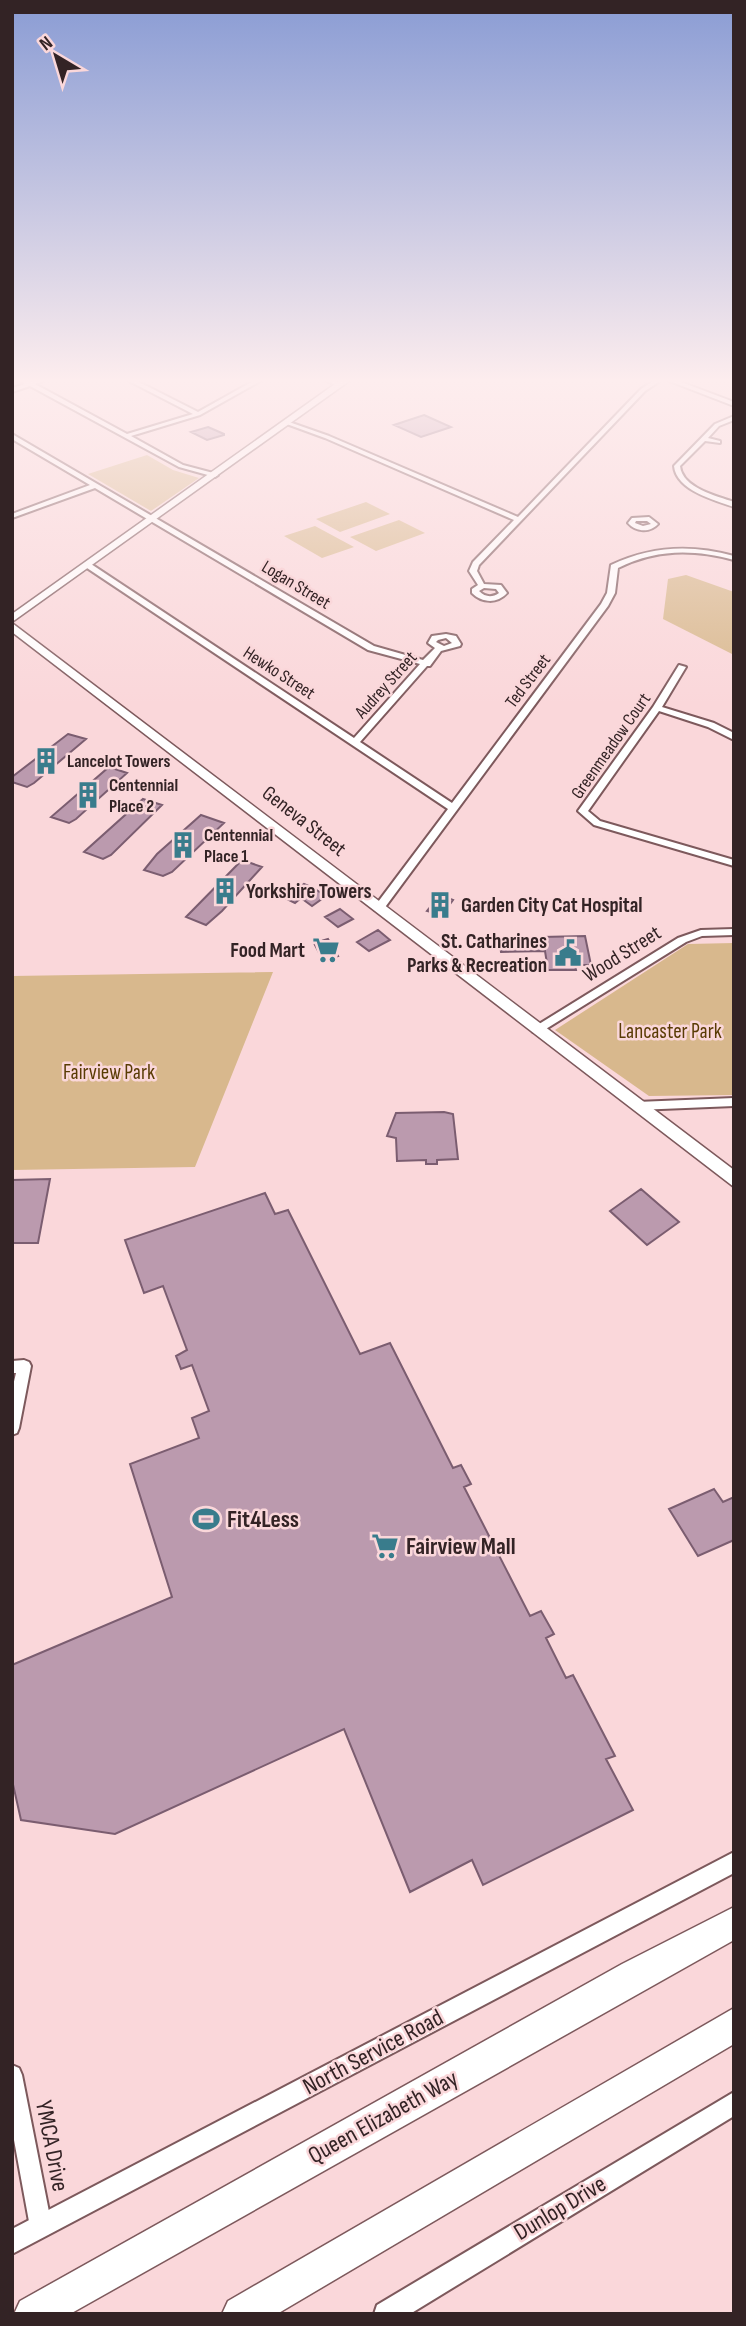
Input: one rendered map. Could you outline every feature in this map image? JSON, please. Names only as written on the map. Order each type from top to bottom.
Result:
[{"type":"highway","name":"Queen Elizabeth Way","points":[[33,2314],[634,1976],[734,1923]]},
{"type":"highway","points":[[241,2314],[734,2025]]},
{"type":"main road","points":[[12,620],[197,488]]},
{"type":"main road","name":"Geneva Street","points":[[12,626],[734,1180]]},
{"type":"street","points":[[12,516],[89,488]]},
{"type":"street","name":"Logan Street","points":[[100,488],[371,648],[427,664]]},
{"type":"street","points":[[444,488],[517,519]]},
{"type":"street","points":[[482,586],[473,571],[477,564],[548,488]]},
{"type":"street","points":[[695,488],[734,505]]},
{"type":"street","points":[[649,528],[664,549]]},
{"type":"street","name":"Ted Street","points":[[379,908],[605,604],[611,593],[614,567],[633,556],[664,549],[734,558]]},
{"type":"street","name":"Hewko Street","points":[[88,566],[452,807]]},
{"type":"street","name":"Audrey Street","points":[[355,742],[439,648]]},
{"type":"street","name":"Greenmeadow Court","points":[[682,667],[657,708],[583,811],[597,823],[734,863]]},
{"type":"street","points":[[657,708],[711,725],[734,737]]},
{"type":"street","name":"Wood Street","points":[[537,1029],[682,940],[701,933],[734,932]]},
{"type":"street","points":[[637,1106],[734,1102]]},
{"type":"street","points":[[12,1367],[24,1366],[12,1428]]},
{"type":"street","name":"North Service Road","points":[[12,2242],[734,1862]]},
{"type":"street","name":"YMCA Drive","points":[[12,2075],[41,2227]]},
{"type":"street","name":"Dunlop Drive","points":[[386,2314],[734,2104]]},
{"type":"green space","points":[[111,488],[185,488],[151,511]]},
{"type":"green space","points":[[366,502],[390,514],[340,532],[316,519]]},
{"type":"green space","points":[[399,520],[425,533],[376,551],[350,537]]},
{"type":"green space","points":[[315,526],[354,547],[322,558],[284,536]]},
{"type":"green space","points":[[686,575],[734,592],[734,655],[663,619],[668,579]]},
{"type":"green space","name":"Lancaster Park","points":[[734,943],[734,1095],[649,1096],[555,1030],[688,944]]},
{"type":"green space","name":"Fairview Park","points":[[273,972],[195,1167],[12,1170],[12,976]]},
{"type":"building","name":"Lancelot Towers","points":[[68,734],[86,739],[34,783],[27,787],[12,782],[12,777]]},
{"type":"building","name":"Centennial Place 2","points":[[109,767],[127,773],[76,819],[69,823],[51,817]]},
{"type":"building","points":[[143,799],[162,805],[111,855],[103,859],[84,852]]},
{"type":"building","name":"Centennial Place 1","points":[[201,815],[224,823],[172,872],[163,876],[144,870],[157,854]]},
{"type":"building","name":"Yorkshire Towers","points":[[242,860],[262,867],[222,911],[206,925],[186,917]]},
{"type":"building","points":[[304,884],[326,896],[312,906],[301,898],[295,903],[285,898]]},
{"type":"building","name":"Garden City Cat Hospital","points":[[440,895],[453,900],[442,915],[427,911]]},
{"type":"building","points":[[340,909],[353,919],[338,927],[325,917]]},
{"type":"building","points":[[378,930],[390,940],[369,951],[357,942]]},
{"type":"building","name":"St. Catharines Parks & Recreation","points":[[585,936],[591,965],[575,965],[576,970],[548,970],[545,951],[501,952],[499,938]]},
{"type":"building","name":"Food Mart","points":[[328,939],[338,956],[323,960],[314,943]]},
{"type":"building","points":[[396,1113],[453,1114],[458,1159],[437,1160],[437,1164],[426,1164],[426,1160],[397,1161],[396,1138],[387,1136]]},
{"type":"building","points":[[50,1179],[38,1243],[12,1243],[12,1180]]},
{"type":"building","points":[[641,1189],[679,1222],[647,1245],[610,1211]]},
{"type":"building","name":"Fairview Mall","points":[[265,1193],[275,1214],[288,1210],[360,1354],[390,1343],[453,1468],[461,1465],[471,1484],[464,1487],[530,1616],[541,1611],[554,1634],[546,1638],[566,1678],[573,1675],[615,1756],[606,1759],[633,1810],[483,1885],[472,1860],[410,1892],[344,1729],[115,1834],[21,1820],[12,1780],[12,1665],[172,1597],[130,1464],[199,1438],[192,1418],[209,1411],[192,1365],[181,1369],[176,1356],[187,1350],[163,1286],[144,1293],[125,1240]]},
{"type":"building","points":[[714,1489],[723,1502],[734,1497],[734,1540],[698,1556],[669,1509]]},
{"type":"place","name":"Lancelot Towers","points":[[46,761]]},
{"type":"place","name":"Centennial Place 2","points":[[88,795]]},
{"type":"place","name":"Centennial Place 1","points":[[183,845]]},
{"type":"place","name":"Yorkshire Towers","points":[[225,891]]},
{"type":"place","name":"Garden City Cat Hospital","points":[[440,905]]},
{"type":"place","name":"Food Mart","points":[[326,950]]},
{"type":"place","name":"St. Catharines Parks & Recreation","points":[[568,953]]},
{"type":"place","name":"Fit4Less","points":[[206,1519]]},
{"type":"place","name":"Fairview Mall","points":[[385,1546]]}]
